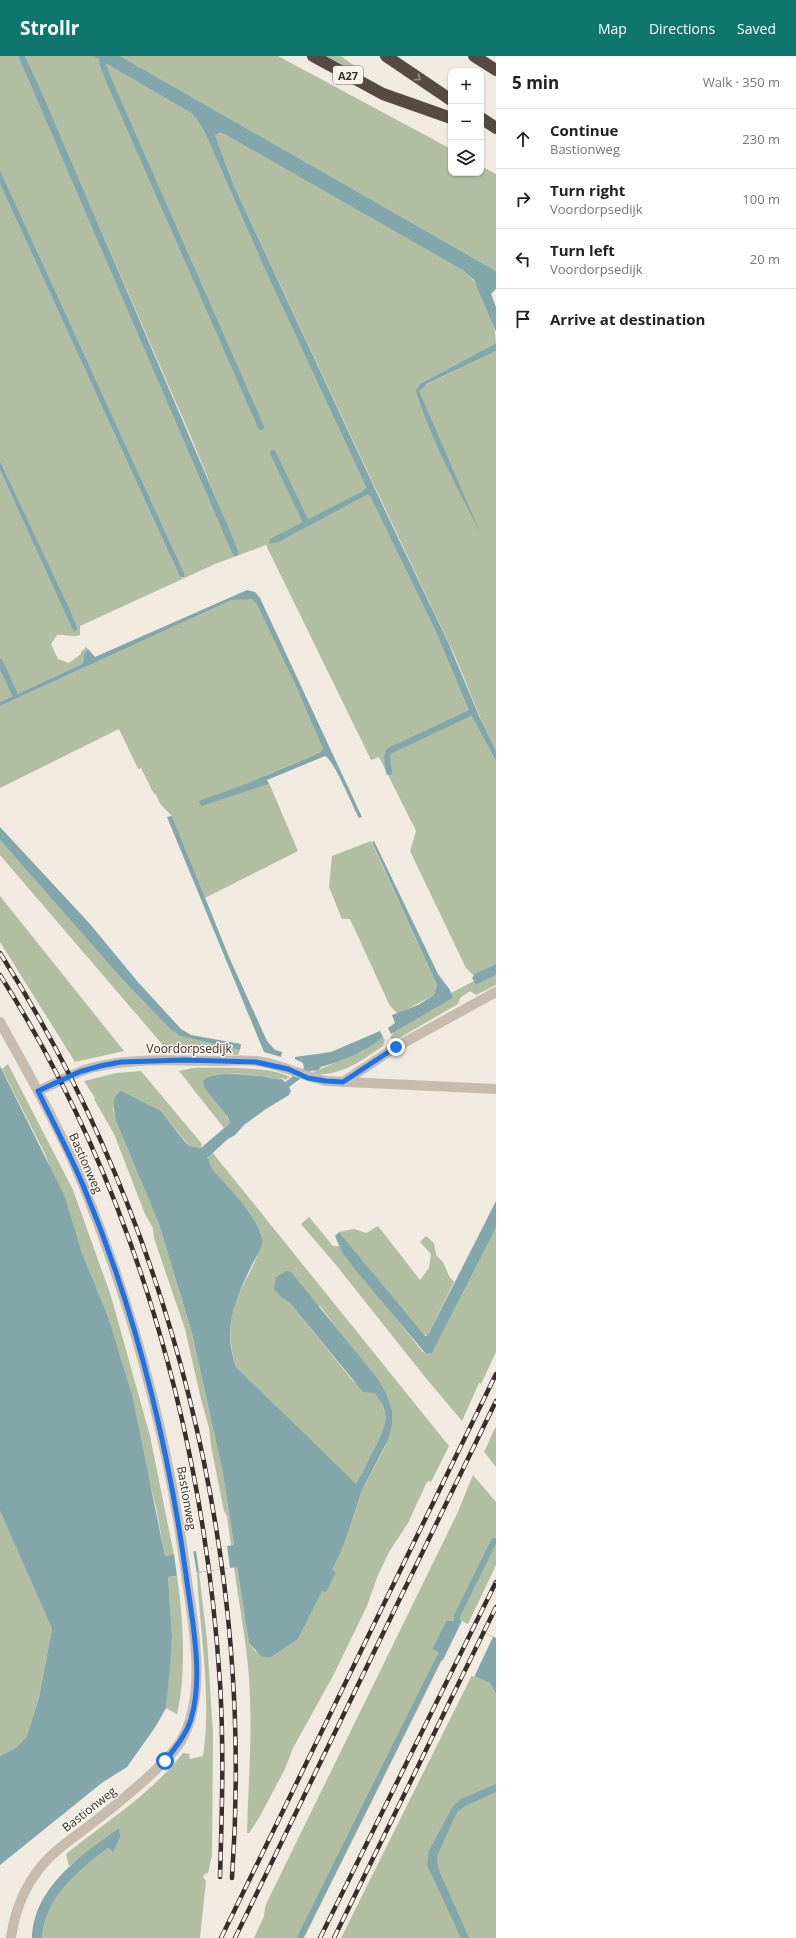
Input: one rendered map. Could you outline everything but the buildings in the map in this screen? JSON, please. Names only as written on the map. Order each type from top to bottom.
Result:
[{"type":"highway","name":"A27","points":[[313,56],[383,94],[448,117]]},
{"type":"highway","points":[[386,56],[448,98]]},
{"type":"highway","points":[[474,56],[496,70]]},
{"type":"highway","points":[[484,120],[496,128]]},
{"type":"highway","points":[[484,129],[496,134]]},
{"type":"street","points":[[343,1082],[396,1047],[496,992]]},
{"type":"street","name":"Bastionweg","points":[[0,1022],[38,1091],[85,1190],[132,1321],[150,1383],[173,1487],[193,1618],[197,1678],[191,1719],[181,1741],[165,1761],[139,1786],[61,1847],[35,1874],[19,1904],[11,1938]]},
{"type":"street","name":"Voordorpsedijk","points":[[38,1091],[79,1072],[121,1062],[184,1060],[256,1062],[294,1071],[308,1078],[326,1081],[496,1089]]},
{"type":"green space","points":[[0,56],[18,56],[231,551],[239,554],[191,437],[25,56],[93,56],[191,113],[196,118],[205,133],[267,274],[366,487],[363,491],[289,530],[279,542],[367,495],[370,496],[435,630],[470,713],[496,761],[496,964],[474,976],[466,968],[410,851],[416,831],[379,757],[371,760],[266,545],[215,564],[80,626],[80,635],[57,635],[51,644],[58,659],[69,663],[81,654],[86,647],[88,649],[84,654],[82,664],[0,702],[0,470],[41,559],[77,628],[0,461],[0,184],[180,577],[183,578],[185,575],[0,170]]},
{"type":"green space","points":[[120,56],[278,56],[448,147],[448,176],[484,176],[484,168],[496,174],[496,271]]},
{"type":"green space","points":[[326,56],[341,56],[356,67],[353,71]]},
{"type":"green space","points":[[216,133],[226,135],[464,271],[476,284],[486,304],[493,325],[496,343],[420,384],[422,387],[496,351],[496,751],[453,653],[234,186],[215,135]]},
{"type":"green space","points":[[242,598],[251,599],[256,603],[294,682],[323,749],[319,753],[264,776],[269,783],[298,851],[205,898],[172,816],[161,805],[141,768],[138,769],[119,729],[0,788],[0,706],[232,600]]},
{"type":"green space","points":[[0,840],[122,979],[170,1029],[180,1036],[240,1050],[238,1055],[168,1051],[0,855]]},
{"type":"green space","points":[[371,841],[437,985],[434,995],[398,1014],[390,1006],[350,919],[342,919],[329,887],[332,856]]},
{"type":"green space","points":[[0,896],[124,1051],[75,1062],[0,942]]},
{"type":"green space","points":[[496,975],[496,985],[476,995],[470,991],[460,998],[458,1004],[396,1040],[390,1038],[394,1032],[453,998],[451,993],[474,981],[476,985]]},
{"type":"green space","points":[[383,1037],[385,1040],[383,1046],[367,1057],[343,1070],[325,1074],[315,1074],[313,1072],[363,1051]]},
{"type":"green space","points":[[8,1064],[73,1190],[111,1296],[150,1436],[174,1555],[165,1556],[156,1507],[107,1314],[82,1253],[45,1154],[2,1069]]},
{"type":"green space","points":[[193,1068],[257,1069],[281,1073],[290,1077],[285,1080],[283,1078],[275,1079],[256,1075],[229,1074],[212,1076],[206,1079],[203,1083],[225,1112],[230,1123],[224,1128],[179,1071]]},
{"type":"green space","points":[[141,1071],[202,1144],[201,1148],[190,1146],[161,1111],[122,1091],[116,1095],[113,1109],[116,1121],[159,1224],[192,1333],[222,1469],[234,1545],[231,1546],[227,1516],[224,1511],[211,1446],[209,1428],[185,1329],[154,1238],[153,1228],[145,1214],[114,1134],[84,1081],[116,1073]]},
{"type":"green space","points":[[212,1152],[449,1446],[431,1482],[428,1481],[426,1484],[408,1523],[389,1552],[378,1575],[367,1606],[333,1676],[293,1748],[285,1769],[259,1818],[249,1833],[247,1833],[251,1732],[249,1682],[246,1649],[234,1567],[237,1567],[249,1643],[255,1651],[270,1658],[298,1639],[344,1545],[362,1490],[384,1449],[392,1426],[392,1410],[386,1393],[320,1306],[282,1298],[290,1303],[353,1381],[374,1393],[380,1400],[385,1413],[385,1426],[383,1433],[356,1485],[236,1367],[230,1336],[232,1311],[237,1297],[252,1269],[262,1241],[257,1224],[251,1215],[210,1166],[207,1159]]},
{"type":"green space","points":[[309,1217],[333,1246],[339,1246],[422,1351],[426,1354],[432,1353],[496,1228],[496,1352],[481,1384],[479,1383],[462,1421],[301,1224]]},
{"type":"green space","points":[[378,1226],[420,1280],[429,1268],[431,1254],[420,1242],[426,1236],[434,1243],[436,1255],[443,1262],[449,1276],[454,1282],[428,1335],[423,1335],[339,1232],[354,1229],[366,1233]]},
{"type":"green space","points":[[496,1428],[496,1467],[484,1452]]},
{"type":"green space","points":[[473,1475],[496,1502],[496,1565],[468,1624],[461,1621],[446,1621],[432,1649],[438,1652],[442,1660],[304,1938],[254,1938],[264,1916],[265,1907],[269,1898],[457,1514]]},
{"type":"green space","points":[[0,1511],[52,1629],[39,1697],[27,1736],[17,1747],[0,1756]]},
{"type":"green space","points":[[199,1572],[207,1640],[213,1733],[212,1855],[208,1873],[203,1877],[206,1881],[200,1938],[42,1938],[44,1923],[56,1898],[65,1886],[85,1866],[108,1848],[112,1853],[119,1828],[69,1866],[66,1854],[143,1794],[171,1768],[183,1753],[190,1754],[190,1759],[203,1756],[206,1688],[198,1596],[197,1574]]},
{"type":"green space","points":[[177,1576],[181,1610],[183,1663],[177,1714],[166,1708],[172,1635],[168,1577]]},
{"type":"green space","points":[[473,1673],[475,1673],[476,1677],[490,1683],[496,1694],[496,1938],[341,1938]]},
{"type":"water","points":[[18,56],[25,56],[44,98],[233,538],[239,554],[237,556],[234,556],[231,551]]},
{"type":"water","points":[[93,56],[120,56],[496,271],[496,289],[491,294],[496,307],[496,332],[474,280],[464,271],[226,135],[220,133],[215,135],[234,186],[448,642],[479,716],[496,751],[496,761],[470,713],[435,630],[370,496],[367,495],[279,542],[269,544],[270,539],[363,491],[366,487],[267,274],[205,133],[196,118],[191,113]]},
{"type":"water","points":[[0,170],[185,575],[184,577],[180,577],[0,184]]},
{"type":"water","points":[[496,343],[496,351],[427,384],[419,391],[480,532],[437,445],[416,391],[420,384]]},
{"type":"water","points":[[0,461],[73,617],[77,628],[74,632],[0,470]]},
{"type":"water","points":[[247,590],[255,592],[260,598],[362,817],[359,818],[338,774],[329,759],[325,756],[267,780],[268,784],[201,806],[199,801],[246,784],[319,753],[323,749],[294,682],[256,603],[251,599],[232,600],[0,706],[0,702],[82,664],[84,654],[88,649],[95,657]]},
{"type":"water","points":[[172,816],[229,957],[267,1041],[275,1050],[282,1052],[281,1057],[264,1052],[167,817]]},
{"type":"water","points":[[0,827],[90,924],[137,981],[181,1029],[191,1035],[241,1044],[240,1050],[180,1036],[170,1029],[122,979],[0,840]]},
{"type":"water","points":[[374,841],[438,974],[450,990],[453,998],[391,1034],[388,1028],[395,1023],[392,1015],[418,1005],[434,995],[437,985],[372,842]]},
{"type":"water","points":[[496,964],[496,975],[476,985],[472,978],[475,974]]},
{"type":"water","points":[[380,1031],[383,1037],[361,1052],[321,1067],[318,1070],[311,1071],[289,1087],[291,1091],[289,1095],[244,1125],[235,1135],[228,1139],[207,1158],[209,1159],[211,1167],[214,1171],[251,1215],[260,1231],[262,1239],[260,1249],[240,1290],[232,1314],[230,1339],[236,1367],[356,1484],[383,1430],[385,1423],[384,1409],[374,1393],[363,1392],[290,1303],[282,1298],[274,1289],[276,1277],[287,1271],[291,1272],[377,1378],[386,1393],[392,1410],[392,1426],[388,1440],[362,1490],[344,1545],[332,1570],[336,1572],[326,1592],[322,1591],[298,1639],[270,1658],[261,1656],[249,1643],[237,1567],[168,1577],[172,1635],[170,1667],[166,1708],[156,1726],[127,1767],[103,1782],[0,1865],[0,1756],[17,1747],[27,1736],[39,1697],[52,1629],[0,1511],[0,1066],[64,1195],[82,1253],[107,1314],[132,1395],[165,1556],[234,1545],[222,1469],[192,1333],[159,1224],[116,1121],[114,1113],[114,1099],[118,1093],[122,1091],[161,1111],[186,1143],[190,1146],[201,1148],[230,1123],[228,1117],[204,1087],[203,1081],[214,1075],[239,1074],[282,1079],[285,1082],[304,1068],[303,1063],[295,1059],[295,1057],[331,1052]]},
{"type":"water","points":[[496,1201],[496,1228],[432,1353],[426,1354],[353,1267],[342,1252],[335,1236],[339,1232],[425,1336],[428,1335]]},
{"type":"water","points":[[446,1621],[461,1621],[496,1638],[496,1694],[490,1683],[476,1677],[475,1673],[441,1660],[438,1652],[432,1649]]},
{"type":"water","points":[[496,1784],[496,1792],[465,1806],[457,1812],[437,1856],[438,1868],[469,1938],[461,1938],[427,1865],[429,1851],[453,1806],[461,1799]]},
{"type":"water","points":[[119,1828],[120,1837],[113,1853],[108,1848],[85,1866],[65,1886],[49,1910],[44,1923],[42,1938],[32,1938],[35,1919],[41,1903],[51,1887],[76,1861]]},
{"type":"pier","points":[[227,1546],[230,1568],[199,1572],[196,1551]]},
{"type":"pier","points":[[193,1550],[197,1574],[177,1576],[174,1554]]},
{"type":"pier","points":[[462,1621],[493,1637],[474,1677],[442,1662]]},
{"type":"waterway","points":[[102,62],[261,427]]},
{"type":"waterway","points":[[273,453],[305,520]]},
{"type":"waterway","points":[[0,662],[15,695]]},
{"type":"waterway","points":[[389,772],[387,757],[389,751],[470,713]]},
{"type":"waterway","points":[[457,1621],[457,1616],[494,1541]]},
{"type":"waterway","points":[[300,1938],[439,1658]]},
{"type":"railway","points":[[0,953],[60,1057],[112,1167],[155,1280],[189,1397],[214,1516],[230,1637],[236,1757],[232,1878]]},
{"type":"railway","points":[[0,975],[47,1056],[89,1140],[124,1226],[154,1315],[179,1406],[198,1497],[211,1590],[220,1683],[222,1756],[220,1877]]},
{"type":"railway","points":[[221,1938],[496,1374]]},
{"type":"railway","points":[[235,1938],[496,1401]]},
{"type":"railway","points":[[320,1938],[496,1582]]},
{"type":"railway","points":[[334,1938],[496,1607]]},
{"type":"route","points":[[165,1761],[181,1741],[191,1719],[197,1678],[193,1618],[173,1487],[150,1383],[132,1321],[85,1190],[38,1091],[79,1072],[100,1066],[121,1062],[184,1060],[256,1062],[288,1069],[308,1078],[343,1082],[396,1047]]}]
